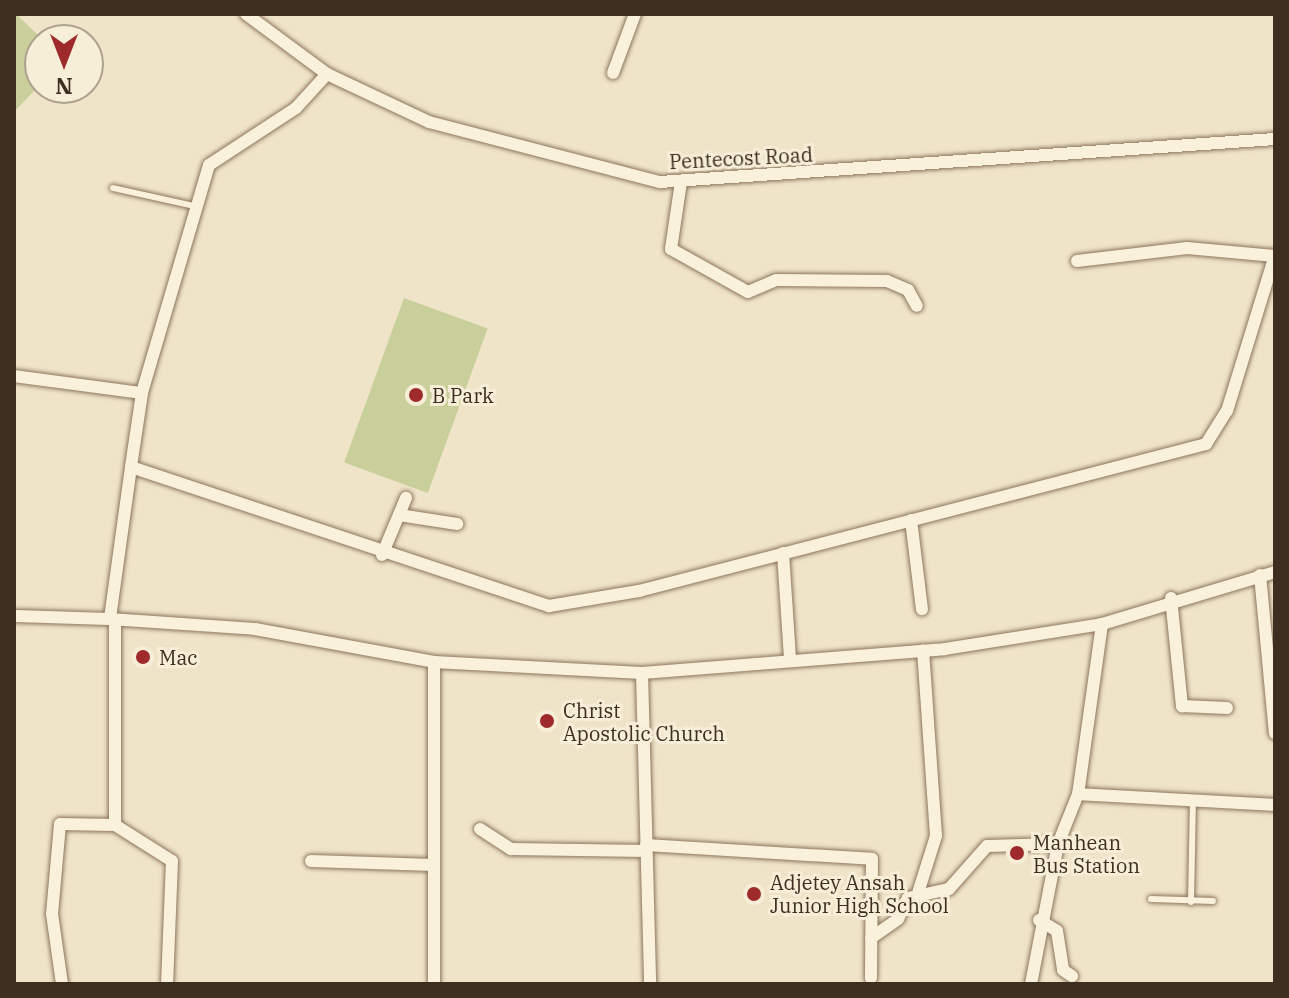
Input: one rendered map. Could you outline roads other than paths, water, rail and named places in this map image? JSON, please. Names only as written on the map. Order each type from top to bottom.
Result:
[{"type":"street","name":"Pentecost Road","points":[[246,14],[327,74],[429,122],[613,173],[681,182],[1275,139]]},
{"type":"street","points":[[613,73],[635,14]]},
{"type":"street","points":[[115,825],[112,620],[131,467],[142,393],[194,206],[209,165],[296,108],[327,74]]},
{"type":"street","points":[[681,182],[671,249],[748,292],[776,280],[887,281],[908,290],[917,306]]},
{"type":"street","points":[[131,467],[382,555],[549,606],[783,553],[1206,444],[1227,411],[1275,256],[1187,248],[1077,261]]},
{"type":"street","points":[[14,376],[142,393]]},
{"type":"street","points":[[382,555],[406,498]]},
{"type":"street","points":[[399,515],[457,524]]},
{"type":"street","points":[[911,520],[922,609]]},
{"type":"street","points":[[783,553],[790,658]]},
{"type":"street","points":[[14,616],[255,629],[434,662],[642,673],[790,658],[923,650],[1102,624],[1171,598],[1275,572]]},
{"type":"street","points":[[1260,575],[1275,733]]},
{"type":"street","points":[[1171,598],[1182,706],[1227,708]]},
{"type":"street","points":[[1031,984],[1039,920],[1058,844],[1078,794],[1102,624]]},
{"type":"street","points":[[871,938],[918,893],[936,836],[923,650]]},
{"type":"street","points":[[434,662],[434,984]]},
{"type":"street","points":[[642,673],[650,984]]},
{"type":"street","points":[[1078,794],[1275,805]]},
{"type":"street","points":[[62,984],[52,914],[60,824],[115,825],[171,859],[167,983]]},
{"type":"street","points":[[480,829],[511,849],[646,848],[872,859],[871,978]]},
{"type":"street","points":[[918,893],[942,893],[998,841],[1058,844]]},
{"type":"street","points":[[311,861],[434,865]]},
{"type":"street","points":[[1039,920],[1057,931],[1063,970],[1072,976]]},
{"type":"lane","points":[[113,188],[194,206]]},
{"type":"lane","points":[[1191,902],[1193,802]]},
{"type":"lane","points":[[1151,899],[1213,901]]},
{"type":"place","name":"B Park","points":[[416,395]]},
{"type":"place","name":"Mac","points":[[143,657]]},
{"type":"place","name":"Christ Apostolic Church","points":[[547,721]]},
{"type":"place","name":"Manhean Bus Station","points":[[1017,853]]},
{"type":"place","name":"Adjetey Ansah Junior High School","points":[[754,894]]}]
